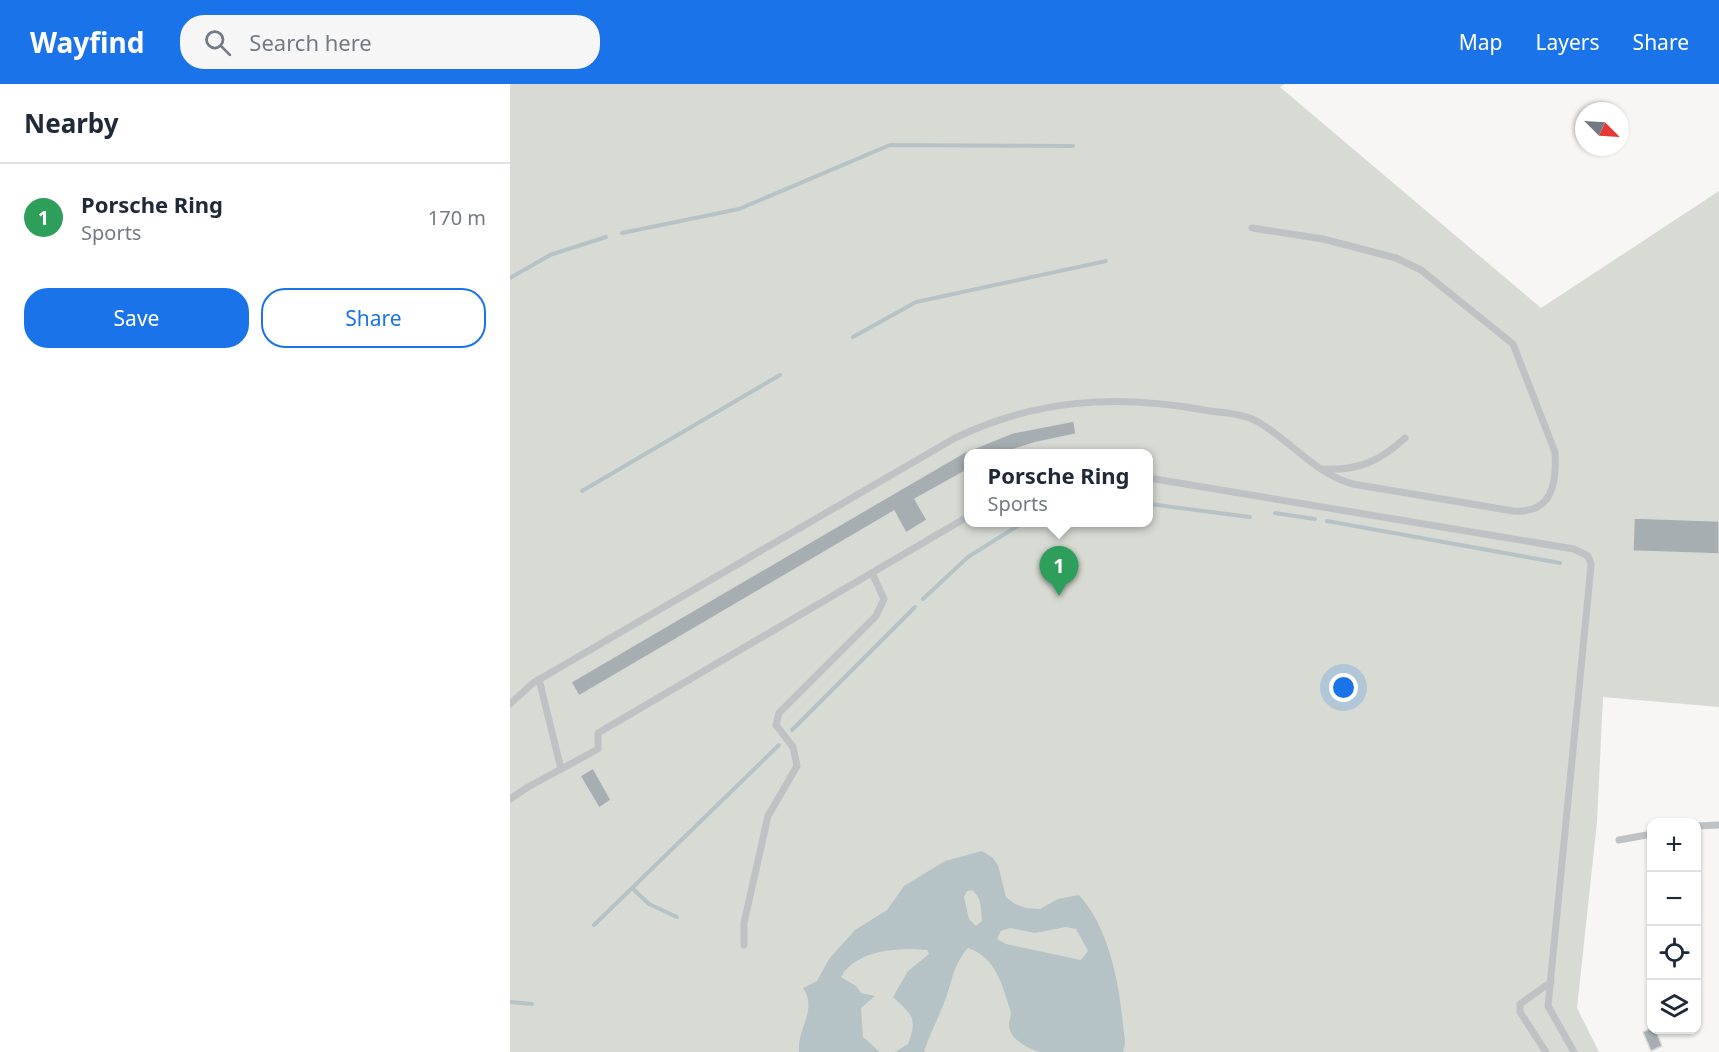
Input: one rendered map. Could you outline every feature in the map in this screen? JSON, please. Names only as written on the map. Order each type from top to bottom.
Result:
[{"type":"lane","points":[[510,704],[523,689],[539,679],[955,438],[979,426],[1054,405],[1104,400],[1183,406],[1250,418],[1341,481],[1524,512],[1539,507],[1548,499],[1556,469],[1550,434],[1513,344],[1410,263],[1323,240],[1252,228]]},
{"type":"lane","points":[[1321,469],[1344,470],[1368,464],[1385,456],[1405,438]]},
{"type":"lane","points":[[1153,479],[1574,549],[1588,556],[1590,570],[1548,1006],[1551,1015],[1574,1052]]},
{"type":"lane","points":[[510,799],[598,749],[598,733],[964,519]]},
{"type":"lane","points":[[744,945],[744,924],[768,816],[797,766],[793,747],[777,725],[779,713],[800,696],[876,616],[884,599],[872,573]]},
{"type":"lane","points":[[539,679],[561,769]]},
{"type":"lane","points":[[1701,826],[1719,825]]},
{"type":"lane","points":[[1619,840],[1647,835]]},
{"type":"lane","points":[[1546,1052],[1520,1012],[1520,1004],[1551,982]]},
{"type":"shaded area","points":[[510,84],[1285,84],[1280,87],[1541,308],[1719,191],[1719,707],[1603,697],[1597,822],[1577,1008],[1599,1052],[510,1052]]},
{"type":"shaded area","points":[[982,851],[992,857],[998,865],[1006,897],[1026,908],[1040,909],[1058,899],[1079,895],[1098,923],[1111,956],[1121,1008],[1125,1042],[1123,1052],[1040,1052],[1024,1045],[1015,1038],[1010,1028],[1011,1011],[996,973],[985,958],[968,948],[958,962],[924,1052],[895,1052],[908,1044],[913,1022],[909,1013],[893,997],[908,971],[929,954],[927,950],[904,949],[868,956],[848,968],[841,977],[856,986],[861,993],[875,996],[861,1008],[863,1037],[880,1052],[799,1052],[799,1043],[808,1012],[807,996],[803,988],[817,981],[829,959],[855,930],[887,910],[904,886],[945,861]],"holes":[[[972,890],[978,897],[981,908],[982,921],[976,926],[969,919],[964,897],[967,891]],[[1066,927],[1076,929],[1088,951],[1081,960],[1006,944],[997,939],[1001,931],[1010,928],[1035,933]]]},
{"type":"building","points":[[1074,421],[1076,434],[1015,449],[973,449],[1012,433]]},
{"type":"building","points":[[963,453],[964,472],[915,499],[927,520],[906,533],[894,511],[579,696],[571,682]]},
{"type":"building","points":[[1634,518],[1719,521],[1719,554],[1633,551]]},
{"type":"building","points":[[593,768],[611,800],[599,808],[580,776]]},
{"type":"building","points":[[1647,1030],[1647,1034],[1657,1034],[1662,1046],[1651,1051],[1643,1032]]},
{"type":"waterway","points":[[622,233],[739,209],[890,145],[1073,146]]},
{"type":"waterway","points":[[510,278],[550,255],[606,237]]},
{"type":"waterway","points":[[853,337],[916,302],[1106,261]]},
{"type":"waterway","points":[[582,491],[780,375]]},
{"type":"waterway","points":[[1153,505],[1250,517]]},
{"type":"waterway","points":[[1275,513],[1315,519]]},
{"type":"waterway","points":[[1327,521],[1560,563]]},
{"type":"waterway","points":[[923,599],[968,557],[1016,527]]},
{"type":"waterway","points":[[792,730],[915,607]]},
{"type":"waterway","points":[[594,925],[779,745]]},
{"type":"waterway","points":[[633,889],[649,904],[677,917]]},
{"type":"waterway","points":[[510,1002],[532,1004]]},
{"type":"place","name":"Porsche Ring","points":[[1059,596]]}]
